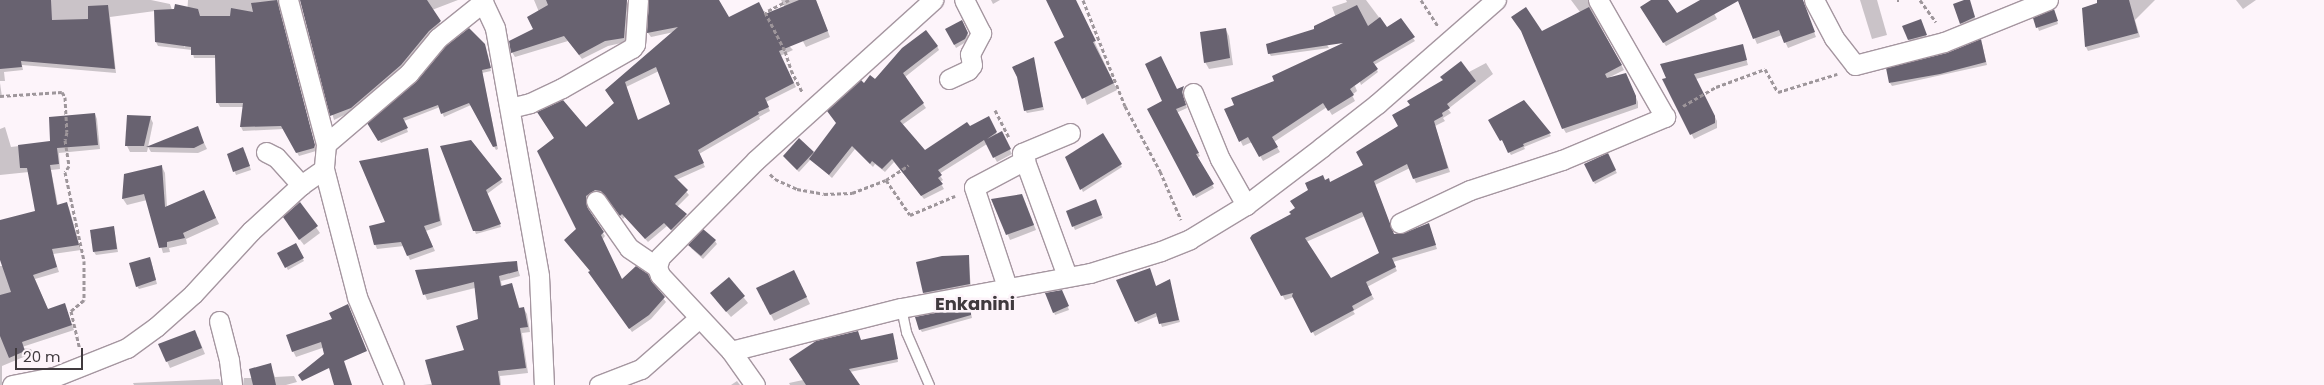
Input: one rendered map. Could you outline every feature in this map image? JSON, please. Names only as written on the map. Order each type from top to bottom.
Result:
[{"type":"street","points":[[288,0],[326,144],[324,169],[357,297],[394,385]]},
{"type":"street","points":[[510,108],[530,103],[562,88],[632,48],[638,0]]},
{"type":"street","points":[[657,267],[660,257],[666,250],[756,160],[933,0]]},
{"type":"street","points":[[949,79],[968,70],[972,65],[970,54],[981,33],[964,0]]},
{"type":"street","points":[[731,351],[901,308],[1090,273],[1161,251],[1190,239],[1246,205],[1377,104],[1496,0]]},
{"type":"street","points":[[1400,223],[1470,190],[1562,160],[1665,117],[1598,0]]},
{"type":"street","points":[[1814,0],[1834,38],[1855,65],[1944,42],[2048,0]]},
{"type":"street","points":[[326,144],[409,73],[438,38],[482,1],[495,28],[538,276],[541,384]]},
{"type":"street","points":[[1192,92],[1220,159],[1246,205]]},
{"type":"street","points":[[1007,287],[974,186],[1023,157],[1070,133]]},
{"type":"street","points":[[266,152],[276,157],[301,185]]},
{"type":"street","points":[[1023,157],[1067,276]]},
{"type":"street","points":[[12,385],[54,377],[84,367],[127,348],[156,328],[193,294],[251,231],[301,185],[324,169]]},
{"type":"street","points":[[596,201],[629,248],[657,267],[660,275],[731,351],[755,385]]},
{"type":"street","points":[[599,385],[641,369],[699,318]]},
{"type":"street","points":[[219,321],[229,360],[232,385]]},
{"type":"lane","points":[[901,308],[906,332],[929,385]]},
{"type":"path","points":[[789,0],[766,12],[811,110]]},
{"type":"path","points":[[1083,0],[1125,106],[1160,171],[1190,239]]},
{"type":"path","points":[[1421,0],[1447,41]]},
{"type":"path","points":[[1920,0],[1934,17],[1944,42]]},
{"type":"path","points":[[1665,117],[1716,87],[1765,69],[1778,92],[1832,76],[1855,65]]},
{"type":"path","points":[[0,96],[62,92],[65,97],[67,132],[65,140],[69,166],[65,172],[84,261],[84,300],[71,311],[84,367]]},
{"type":"path","points":[[995,110],[1009,137],[1023,157]]},
{"type":"path","points":[[756,160],[775,179],[798,190],[824,194],[852,193],[886,180],[909,165]]},
{"type":"path","points":[[886,180],[910,215],[974,186]]},
{"type":"building","points":[[0,0],[51,0],[52,20],[88,19],[88,6],[108,5],[115,69],[21,61],[22,67],[0,69]]},
{"type":"building","points":[[277,0],[315,145],[314,148],[296,153],[281,126],[240,127],[243,103],[216,103],[215,55],[191,55],[191,47],[155,42],[154,10],[174,9],[175,4],[198,9],[200,16],[230,16],[231,8],[253,12],[251,3]]},
{"type":"building","points":[[300,0],[427,0],[441,21],[429,31],[401,65],[351,108],[330,116]]},
{"type":"building","points":[[546,0],[627,0],[624,38],[605,41],[579,55],[564,36],[511,53],[509,41],[533,29],[527,17],[548,5]]},
{"type":"building","points":[[649,0],[719,0],[729,17],[759,2],[765,14],[799,0],[816,0],[828,31],[779,51],[794,83],[765,98],[769,107],[758,112],[759,114],[698,150],[704,163],[674,176],[688,190],[675,204],[687,214],[671,230],[664,223],[645,239],[622,214],[620,216],[601,191],[595,190],[586,196],[587,207],[604,232],[601,235],[622,279],[636,266],[648,274],[652,282],[665,297],[649,315],[629,329],[588,272],[590,271],[564,240],[576,229],[537,151],[554,138],[537,112],[563,100],[586,127],[614,103],[605,90],[678,27],[647,33]],"holes":[[[656,67],[670,104],[638,120],[625,82]]]},
{"type":"building","points":[[1046,0],[1076,0],[1096,41],[1093,42],[1114,83],[1082,99],[1054,42],[1064,37]]},
{"type":"building","points":[[1651,0],[1668,0],[1677,13],[1700,0],[1803,0],[1815,32],[1784,43],[1779,30],[1753,39],[1738,1],[1663,43],[1640,7]]},
{"type":"building","points":[[1970,0],[1975,17],[1960,24],[1953,4]]},
{"type":"building","points":[[2097,0],[2129,0],[2138,33],[2085,47],[2082,8],[2097,3]]},
{"type":"building","points":[[1357,5],[1368,26],[1380,17],[1387,27],[1401,18],[1415,37],[1373,62],[1378,69],[1350,89],[1354,95],[1328,111],[1323,103],[1272,137],[1278,147],[1259,157],[1248,137],[1239,142],[1224,109],[1234,105],[1231,98],[1274,81],[1272,76],[1343,43],[1268,54],[1266,44],[1314,29],[1314,26]]},
{"type":"building","points":[[1526,7],[1542,31],[1589,7],[1622,65],[1605,74],[1607,78],[1626,73],[1636,96],[1636,104],[1562,129],[1521,31],[1511,17]]},
{"type":"building","points":[[2054,9],[2058,21],[2036,28],[2033,18]]},
{"type":"building","points":[[1921,19],[1927,35],[1908,40],[1902,26]]},
{"type":"building","points":[[962,20],[968,33],[965,39],[954,45],[945,29]]},
{"type":"building","points":[[469,28],[485,44],[491,68],[482,70],[497,146],[493,147],[469,103],[441,114],[438,105],[403,118],[408,128],[378,141],[367,123],[416,82],[446,46]]},
{"type":"building","points":[[1226,28],[1230,58],[1204,63],[1200,32]]},
{"type":"building","points":[[926,30],[938,46],[903,73],[924,103],[900,121],[925,150],[967,122],[970,126],[989,116],[997,132],[987,139],[1002,131],[1011,149],[993,158],[984,140],[938,170],[942,175],[938,178],[943,184],[921,196],[892,159],[882,169],[872,161],[870,164],[852,146],[829,175],[809,159],[836,123],[827,111],[861,80],[864,83],[870,75],[875,79],[902,48]]},
{"type":"building","points":[[1981,39],[1986,62],[1940,74],[1889,83],[1886,68],[1947,53]]},
{"type":"building","points":[[1743,44],[1747,60],[1694,74],[1715,116],[1715,123],[1690,135],[1662,79],[1666,78],[1660,64]]},
{"type":"building","points":[[1161,56],[1177,89],[1184,86],[1182,92],[1186,105],[1176,109],[1199,153],[1196,154],[1214,184],[1193,196],[1147,109],[1162,101],[1145,64]]},
{"type":"building","points":[[1034,57],[1043,107],[1024,111],[1017,77],[1012,67]]},
{"type":"building","points":[[1461,61],[1476,81],[1447,104],[1450,108],[1442,113],[1443,116],[1434,121],[1448,168],[1413,179],[1407,164],[1374,181],[1394,234],[1404,233],[1429,223],[1436,245],[1392,258],[1396,267],[1366,282],[1372,295],[1352,306],[1354,310],[1311,333],[1292,296],[1293,293],[1281,296],[1250,238],[1252,235],[1291,214],[1289,212],[1295,208],[1290,201],[1308,190],[1305,183],[1323,175],[1325,180],[1329,178],[1330,182],[1363,165],[1356,152],[1398,126],[1392,115],[1410,105],[1407,101],[1443,80],[1440,77]],"holes":[[[1362,212],[1379,253],[1331,278],[1305,238]]]},
{"type":"building","points":[[1524,100],[1551,133],[1523,144],[1524,146],[1508,153],[1502,140],[1500,141],[1488,120]]},
{"type":"building","points":[[95,113],[98,145],[57,148],[59,164],[50,165],[57,205],[67,202],[79,245],[52,249],[57,267],[33,275],[48,309],[65,303],[72,325],[22,342],[25,351],[9,358],[0,336],[0,295],[11,292],[0,260],[0,220],[35,211],[27,168],[20,168],[18,145],[50,141],[49,117]]},
{"type":"building","points":[[127,115],[151,116],[144,146],[125,146]]},
{"type":"building","points":[[198,126],[204,143],[194,148],[146,147]]},
{"type":"building","points":[[1103,133],[1122,164],[1080,190],[1065,157]]},
{"type":"building","points":[[799,138],[814,152],[797,170],[783,156]]},
{"type":"building","points":[[471,140],[502,179],[486,190],[501,224],[481,231],[473,231],[440,146]]},
{"type":"building","points":[[243,147],[250,166],[233,172],[227,154]]},
{"type":"building","points":[[428,148],[440,221],[424,226],[433,247],[407,256],[401,242],[374,245],[369,226],[385,222],[359,161]]},
{"type":"building","points":[[1608,153],[1616,170],[1593,182],[1584,164]]},
{"type":"building","points":[[162,165],[165,207],[204,190],[216,218],[183,233],[185,238],[167,242],[167,247],[159,248],[144,194],[122,199],[124,174]]},
{"type":"building","points":[[1022,194],[1034,225],[1006,235],[991,199]]},
{"type":"building","points":[[1096,199],[1102,215],[1072,227],[1066,211]]},
{"type":"building","points":[[300,202],[318,226],[299,240],[283,217]]},
{"type":"building","points":[[114,226],[117,249],[93,252],[90,230]]},
{"type":"building","points":[[703,229],[716,240],[701,256],[688,245]]},
{"type":"building","points":[[296,243],[304,258],[285,268],[277,253]]},
{"type":"building","points":[[969,255],[970,284],[923,293],[916,262],[942,256]]},
{"type":"building","points":[[150,257],[156,280],[136,287],[129,263]]},
{"type":"building","points":[[517,261],[518,271],[499,276],[501,286],[512,283],[519,308],[524,307],[528,327],[520,328],[526,368],[498,371],[500,385],[432,385],[425,360],[464,350],[456,326],[478,319],[474,282],[423,295],[415,270]]},
{"type":"building","points":[[1150,268],[1156,286],[1170,279],[1179,320],[1159,324],[1156,313],[1135,322],[1116,280]]},
{"type":"building","points":[[794,270],[807,297],[770,315],[756,288]]},
{"type":"building","points":[[729,277],[745,296],[726,312],[710,293]]},
{"type":"building","points":[[1062,290],[1069,306],[1053,313],[1045,293]]},
{"type":"building","points":[[348,304],[367,351],[344,361],[352,385],[334,385],[329,368],[302,381],[298,375],[324,354],[321,342],[292,352],[286,335],[332,319],[329,313]]},
{"type":"building","points":[[971,306],[971,315],[919,330],[915,317]]},
{"type":"building","points":[[195,330],[202,348],[166,362],[158,344]]},
{"type":"building","points":[[858,331],[861,340],[893,333],[898,359],[849,369],[860,385],[806,385],[789,359],[816,341]]},
{"type":"building","points":[[271,363],[276,385],[253,385],[249,369]]},
{"type":"district","name":"Enkanini","points":[[975,304]]}]
